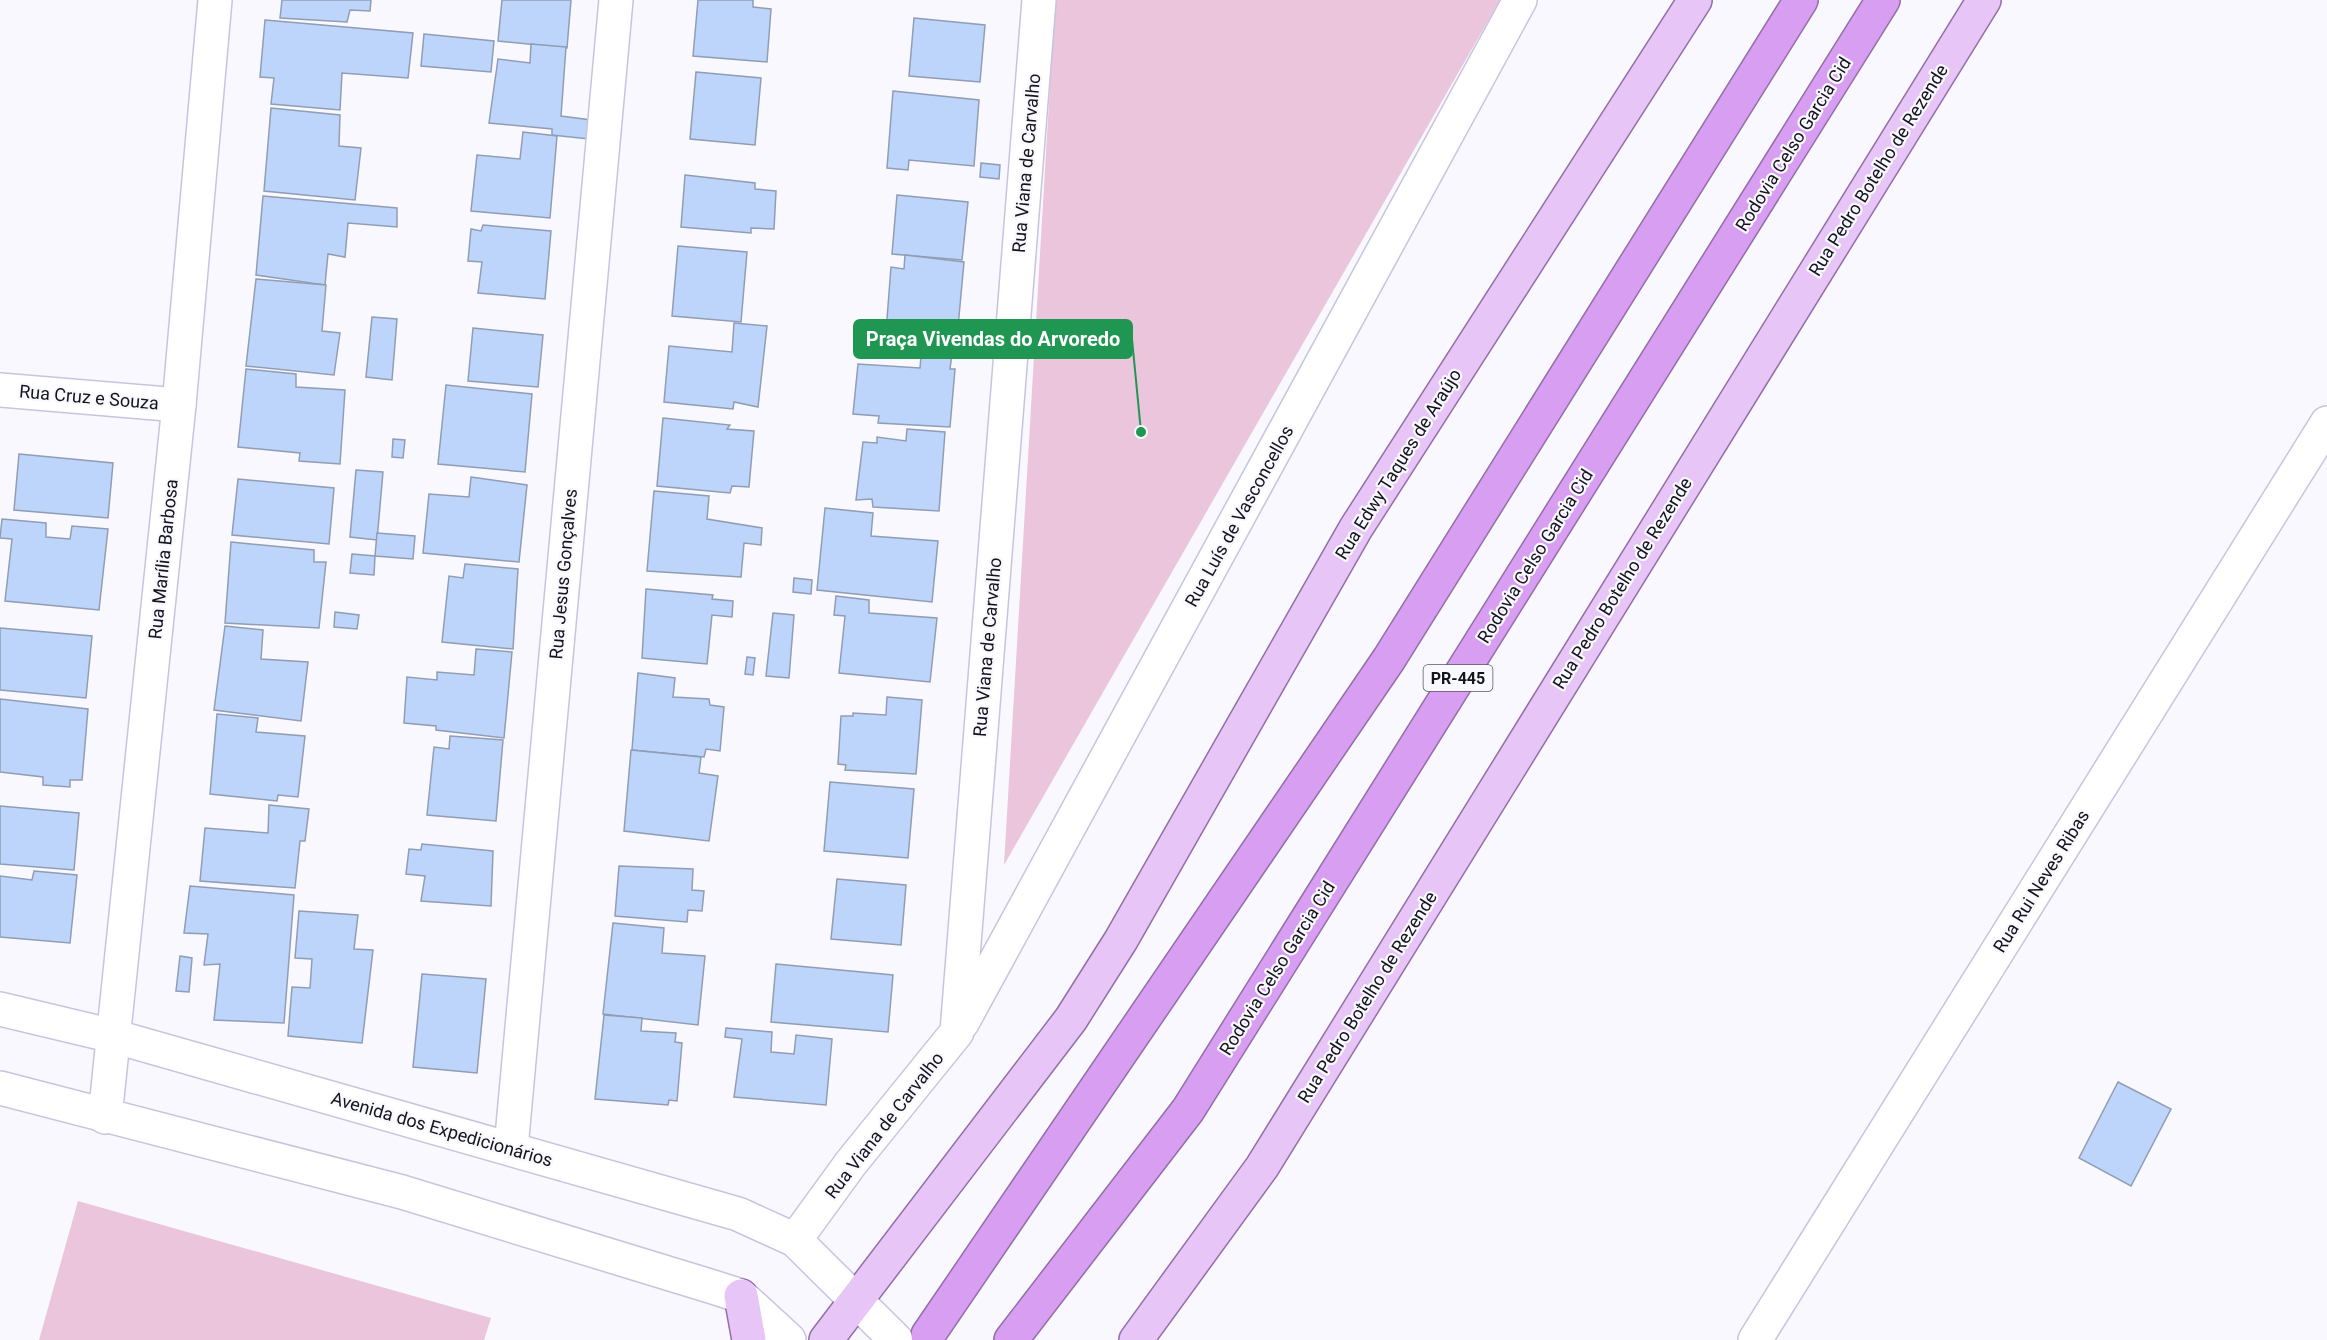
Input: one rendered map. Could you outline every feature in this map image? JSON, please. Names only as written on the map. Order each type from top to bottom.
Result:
[{"type":"highway","points":[[928,1335],[1389,659],[1801,0]]},
{"type":"highway","name":"Rodovia Celso Garcia Cid","points":[[1011,1340],[1188,1110],[1883,0]]},
{"type":"main road","name":"Rua Edwy Taques de Araújo","points":[[857,1301],[1071,1018],[1121,940],[1356,528],[1695,0]]},
{"type":"main road","name":"Rua Pedro Botelho de Rezende","points":[[1136,1340],[1262,1167],[1984,0]]},
{"type":"main road","points":[[741,1296],[750,1340]]},
{"type":"main road","points":[[826,1340],[857,1301]]},
{"type":"street","name":"Rua Marília Barbosa","points":[[105,1117],[179,405],[215,0]]},
{"type":"street","name":"Rua Jesus Gonçalves","points":[[511,1148],[616,0]]},
{"type":"street","name":"Rua Viana de Carvalho","points":[[795,1240],[851,1163],[957,1032],[1039,0]]},
{"type":"street","name":"Rua Luís de Vasconcellos","points":[[957,1032],[1520,0]]},
{"type":"street","name":"Rua Cruz e Souza","points":[[0,390],[179,405]]},
{"type":"street","name":"Rua Rui Neves Ribas","points":[[1755,1340],[2327,423]]},
{"type":"street","name":"Avenida dos Expedicionários","points":[[0,1009],[113,1036],[738,1214],[795,1240],[896,1340]]},
{"type":"street","points":[[0,1088],[402,1192],[741,1296],[789,1340]]},
{"type":"shaded area","points":[[1055,0],[1500,0],[1004,865]]},
{"type":"shaded area","points":[[78,1201],[491,1318],[484,1340],[39,1340]]},
{"type":"building","points":[[282,0],[371,0],[370,11],[350,10],[347,22],[280,18]]},
{"type":"building","points":[[502,0],[571,0],[567,48],[498,41]]},
{"type":"building","points":[[698,0],[753,0],[753,7],[771,9],[767,62],[693,56]]},
{"type":"building","points":[[914,18],[985,25],[980,82],[909,76]]},
{"type":"building","points":[[265,20],[413,33],[408,78],[342,73],[340,110],[271,104],[274,78],[260,77]]},
{"type":"building","points":[[424,34],[494,41],[491,72],[421,66]]},
{"type":"building","points":[[531,44],[566,47],[561,116],[591,120],[589,139],[552,135],[552,129],[489,123],[498,59],[530,63]]},
{"type":"building","points":[[696,72],[761,78],[755,145],[690,139]]},
{"type":"building","points":[[893,91],[979,100],[974,166],[909,160],[908,170],[887,168]]},
{"type":"building","points":[[271,108],[340,115],[339,146],[361,148],[355,200],[264,191]]},
{"type":"building","points":[[523,132],[557,136],[550,218],[471,211],[477,155],[520,159]]},
{"type":"building","points":[[981,163],[1000,165],[999,179],[980,177]]},
{"type":"building","points":[[685,175],[755,183],[755,189],[776,191],[774,229],[751,228],[751,233],[681,227]]},
{"type":"building","points":[[897,195],[968,202],[962,260],[892,254]]},
{"type":"building","points":[[263,196],[397,208],[397,227],[348,223],[345,257],[328,254],[325,285],[256,275]]},
{"type":"building","points":[[483,225],[551,231],[545,299],[478,293],[482,262],[468,261],[471,229],[481,231]]},
{"type":"building","points":[[678,246],[747,252],[741,322],[672,316]]},
{"type":"building","points":[[905,255],[964,262],[957,338],[886,332],[891,267],[904,269]]},
{"type":"building","points":[[256,279],[326,285],[322,331],[340,333],[334,375],[246,366]]},
{"type":"building","points":[[372,317],[397,319],[392,380],[366,377]]},
{"type":"building","points":[[734,323],[767,326],[758,407],[734,402],[733,409],[664,402],[669,346],[732,352]]},
{"type":"building","points":[[473,328],[543,335],[538,387],[468,381]]},
{"type":"building","points":[[922,343],[953,347],[950,369],[955,369],[950,427],[878,423],[879,416],[853,414],[858,364],[920,368]]},
{"type":"building","points":[[246,369],[296,374],[296,387],[345,390],[340,464],[299,461],[300,453],[238,447]]},
{"type":"building","points":[[446,385],[532,394],[525,472],[438,464]]},
{"type":"building","points":[[663,418],[730,425],[727,429],[754,431],[749,487],[732,486],[730,493],[657,486]]},
{"type":"building","points":[[907,429],[945,432],[939,511],[873,507],[872,499],[856,500],[863,442],[877,443],[877,437],[906,441]]},
{"type":"building","points":[[393,439],[405,440],[403,458],[392,457]]},
{"type":"building","points":[[19,454],[113,463],[108,518],[14,510]]},
{"type":"building","points":[[356,470],[383,472],[377,540],[350,537]]},
{"type":"building","points":[[471,477],[527,485],[519,562],[423,553],[429,494],[469,497]]},
{"type":"building","points":[[238,479],[334,488],[329,544],[232,535]]},
{"type":"building","points":[[654,491],[709,496],[707,519],[762,528],[761,545],[744,543],[741,577],[647,571]]},
{"type":"building","points":[[825,508],[873,513],[871,536],[938,541],[932,602],[817,590]]},
{"type":"building","points":[[2,519],[46,523],[46,537],[70,539],[72,526],[108,529],[99,610],[5,601],[12,539],[0,538]]},
{"type":"building","points":[[377,533],[415,536],[413,559],[375,556]]},
{"type":"building","points":[[231,542],[314,550],[314,562],[326,562],[319,628],[225,623]]},
{"type":"building","points":[[352,554],[375,556],[374,575],[350,573]]},
{"type":"building","points":[[465,564],[518,569],[513,649],[442,642],[449,576],[463,578]]},
{"type":"building","points":[[794,578],[812,580],[811,594],[793,592]]},
{"type":"building","points":[[646,589],[713,595],[712,599],[733,601],[732,617],[712,615],[707,664],[642,658]]},
{"type":"building","points":[[836,596],[869,600],[869,613],[937,618],[930,682],[839,673],[845,616],[834,615]]},
{"type":"building","points":[[335,612],[359,615],[357,629],[334,627]]},
{"type":"building","points":[[773,613],[794,615],[789,678],[766,676]]},
{"type":"building","points":[[225,626],[263,630],[261,659],[308,662],[301,721],[214,710]]},
{"type":"building","points":[[0,628],[92,636],[86,698],[0,690]]},
{"type":"building","points":[[476,649],[512,652],[504,738],[436,730],[436,726],[404,723],[407,677],[437,680],[437,672],[474,675]]},
{"type":"building","points":[[747,657],[755,658],[753,675],[745,674]]},
{"type":"building","points":[[638,673],[675,678],[673,697],[709,699],[710,705],[724,707],[720,751],[706,749],[704,757],[632,750]]},
{"type":"building","points":[[887,697],[922,700],[916,774],[845,770],[846,765],[838,764],[841,716],[853,716],[853,713],[886,715]]},
{"type":"building","points":[[0,699],[88,709],[82,780],[70,780],[70,787],[43,785],[43,777],[0,772]]},
{"type":"building","points":[[217,714],[258,718],[256,732],[305,736],[298,797],[278,795],[277,801],[210,794]]},
{"type":"building","points":[[450,736],[503,740],[496,821],[427,815],[434,747],[449,749]]},
{"type":"building","points":[[631,750],[701,757],[699,773],[718,776],[709,841],[624,831]]},
{"type":"building","points":[[830,782],[914,789],[908,858],[824,851]]},
{"type":"building","points":[[269,805],[309,809],[305,841],[300,841],[295,888],[200,881],[205,828],[268,833]]},
{"type":"building","points":[[0,806],[79,813],[74,870],[0,864]]},
{"type":"building","points":[[422,844],[493,851],[491,906],[421,901],[425,876],[406,874],[409,849],[421,850]]},
{"type":"building","points":[[619,866],[693,869],[692,890],[704,891],[702,911],[688,910],[687,922],[615,916]]},
{"type":"building","points":[[34,871],[77,875],[70,943],[0,937],[0,876],[32,880]]},
{"type":"building","points":[[837,879],[906,885],[901,945],[831,939]]},
{"type":"building","points":[[190,886],[294,895],[284,1023],[214,1020],[220,964],[204,965],[208,934],[184,933]]},
{"type":"building","points":[[299,911],[358,915],[354,949],[373,950],[362,1043],[288,1036],[292,987],[310,988],[312,959],[295,958]]},
{"type":"building","points":[[613,923],[664,928],[662,953],[705,956],[698,1025],[603,1014]]},
{"type":"building","points":[[180,956],[192,958],[189,992],[176,991]]},
{"type":"building","points":[[776,964],[893,975],[888,1032],[771,1022]]},
{"type":"building","points":[[422,974],[486,979],[477,1073],[413,1067]]},
{"type":"building","points":[[604,1015],[642,1018],[641,1031],[676,1033],[675,1042],[682,1043],[677,1101],[669,1100],[668,1105],[595,1099]]},
{"type":"building","points":[[726,1028],[772,1032],[771,1052],[794,1054],[796,1035],[832,1039],[826,1105],[734,1097],[742,1039],[725,1037]]},
{"type":"building","points":[[2118,1082],[2171,1109],[2131,1186],[2079,1158]]},
{"type":"place","name":"Praça Vivendas do Arvoredo","points":[[1141,432]]}]
